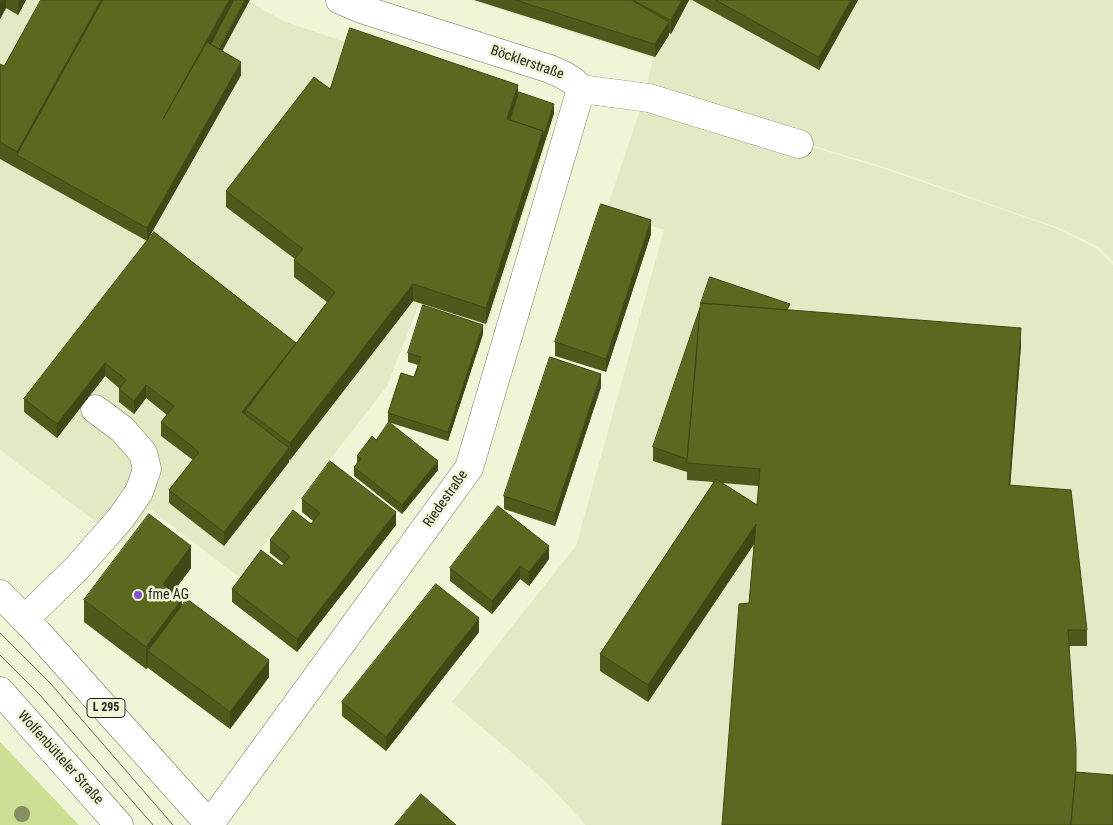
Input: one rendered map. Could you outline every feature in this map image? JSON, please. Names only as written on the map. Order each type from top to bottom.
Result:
[{"type":"street","name":"Böcklerstraße","points":[[340,0],[361,9],[550,69],[568,76],[581,89]]},
{"type":"street","points":[[581,89],[648,98],[799,144]]},
{"type":"street","name":"Riedestraße","points":[[210,825],[469,468],[581,89]]},
{"type":"street","points":[[24,619],[77,568],[121,518],[139,492],[147,468],[143,453],[122,429],[95,409]]},
{"type":"street","name":"L 295","points":[[0,594],[72,670],[210,825]]},
{"type":"street","name":"Wolfenbütteler Straße","points":[[0,691],[119,825]]},
{"type":"shaded area","points":[[0,0],[247,0],[283,21],[556,113],[486,330],[418,307],[387,386],[239,577],[150,509],[123,542],[0,450]]},
{"type":"shaded area","points":[[470,0],[1113,0],[1113,261],[1099,247],[1056,227],[886,168],[645,94],[653,58]]},
{"type":"shaded area","points":[[645,96],[885,169],[1056,228],[1097,249],[1113,265],[1113,825],[586,825],[546,782],[452,702],[576,546],[664,230],[606,211]]},
{"type":"green space","points":[[0,742],[79,825],[0,825]]},
{"type":"building","points":[[41,0],[101,0],[17,152],[0,142],[0,64],[4,66]]},
{"type":"building","points":[[103,0],[229,0],[163,119],[207,42],[241,62],[147,228],[17,155]]},
{"type":"building","points":[[234,0],[245,0],[218,49],[211,44]]},
{"type":"building","points":[[516,0],[631,0],[669,22],[655,44]]},
{"type":"building","points":[[633,0],[682,0],[671,20]]},
{"type":"building","points":[[716,0],[851,0],[819,57]]},
{"type":"building","points":[[350,28],[518,85],[507,119],[543,131],[486,308],[413,284],[290,443],[246,410],[335,292],[294,260],[303,249],[226,191],[314,77],[330,89]]},
{"type":"building","points":[[519,92],[554,104],[543,138],[543,131],[510,120]]},
{"type":"building","points":[[601,204],[651,220],[606,359],[555,342]]},
{"type":"building","points":[[154,232],[296,343],[242,412],[289,448],[224,532],[169,490],[199,452],[161,422],[174,406],[146,385],[134,401],[119,389],[126,380],[105,363],[57,424],[24,399]]},
{"type":"building","points":[[710,277],[790,304],[787,310],[701,303]]},
{"type":"building","points":[[701,303],[1021,328],[1009,485],[1071,490],[1087,630],[1068,630],[1076,748],[1071,825],[722,825],[739,604],[749,603],[756,524],[648,685],[600,654],[716,479],[757,505],[760,469],[687,463]]},
{"type":"building","points":[[423,305],[483,325],[448,432],[388,413],[401,373],[414,377],[421,357],[408,353]]},
{"type":"building","points":[[700,308],[695,373],[687,459],[653,447]]},
{"type":"building","points":[[550,357],[601,374],[555,513],[504,496]]},
{"type":"building","points":[[389,422],[438,461],[402,505],[354,467],[361,459],[357,456],[372,436],[376,440]]},
{"type":"building","points":[[330,461],[396,512],[297,639],[232,589],[261,550],[282,566],[290,556],[270,540],[293,510],[311,524],[320,513],[302,499]]},
{"type":"building","points":[[498,506],[549,546],[529,572],[520,566],[492,601],[450,568]]},
{"type":"building","name":"fme AG","points":[[149,514],[191,546],[163,584],[182,599],[146,647],[84,600]]},
{"type":"building","points":[[436,584],[479,618],[386,737],[342,702]]},
{"type":"building","points":[[187,599],[269,660],[230,712],[148,651]]},
{"type":"building","points":[[1076,772],[1113,775],[1113,825],[1071,825]]},
{"type":"building","points":[[421,794],[456,825],[395,825]]},
{"type":"tram line","points":[[0,633],[51,684],[173,825]]},
{"type":"tram line","points":[[0,655],[40,695],[153,825]]},
{"type":"place","name":"fme AG","points":[[138,595]]}]
